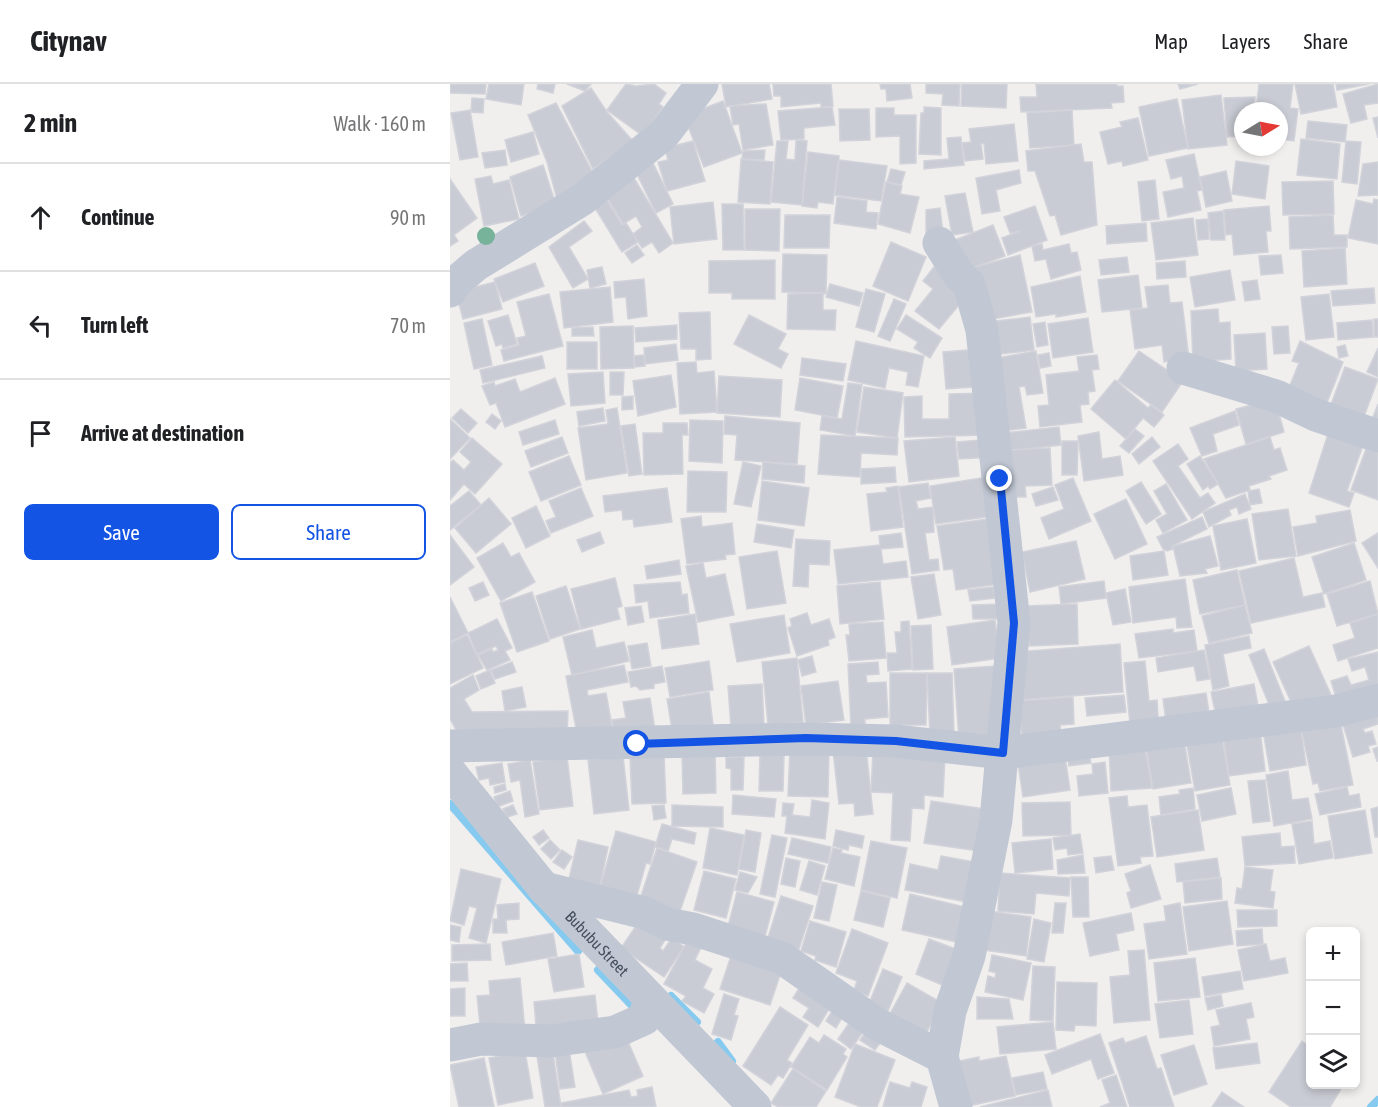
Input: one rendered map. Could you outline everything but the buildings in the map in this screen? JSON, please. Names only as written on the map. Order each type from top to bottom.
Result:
[{"type":"street","points":[[450,291],[456,282],[476,265],[583,199],[664,134],[702,84]]},
{"type":"street","points":[[939,243],[959,275],[969,284],[982,330],[1014,623],[996,820],[969,956],[950,1011],[942,1057],[957,1107]]},
{"type":"street","points":[[1183,368],[1276,396],[1316,416],[1378,436]]},
{"type":"street","points":[[450,746],[806,738],[896,741],[1003,753],[1336,711],[1378,700]]},
{"type":"street","name":"Bububu Street","points":[[450,772],[544,888],[755,1107]]},
{"type":"street","points":[[544,888],[645,913],[667,924],[693,929],[782,958],[877,1024],[942,1057]]},
{"type":"street","points":[[450,1045],[481,1039],[551,1041],[615,1032],[644,1019],[650,999]]},
{"type":"waterway","points":[[450,804],[578,951]]},
{"type":"waterway","points":[[598,970],[639,1013]]},
{"type":"waterway","points":[[671,996],[697,1022]]},
{"type":"waterway","points":[[718,1042],[732,1061]]},
{"type":"waterway","points":[[1371,1107],[1378,1100]]},
{"type":"route","points":[[637,744],[806,738],[896,741],[1003,753],[1014,623],[1000,479]]}]
